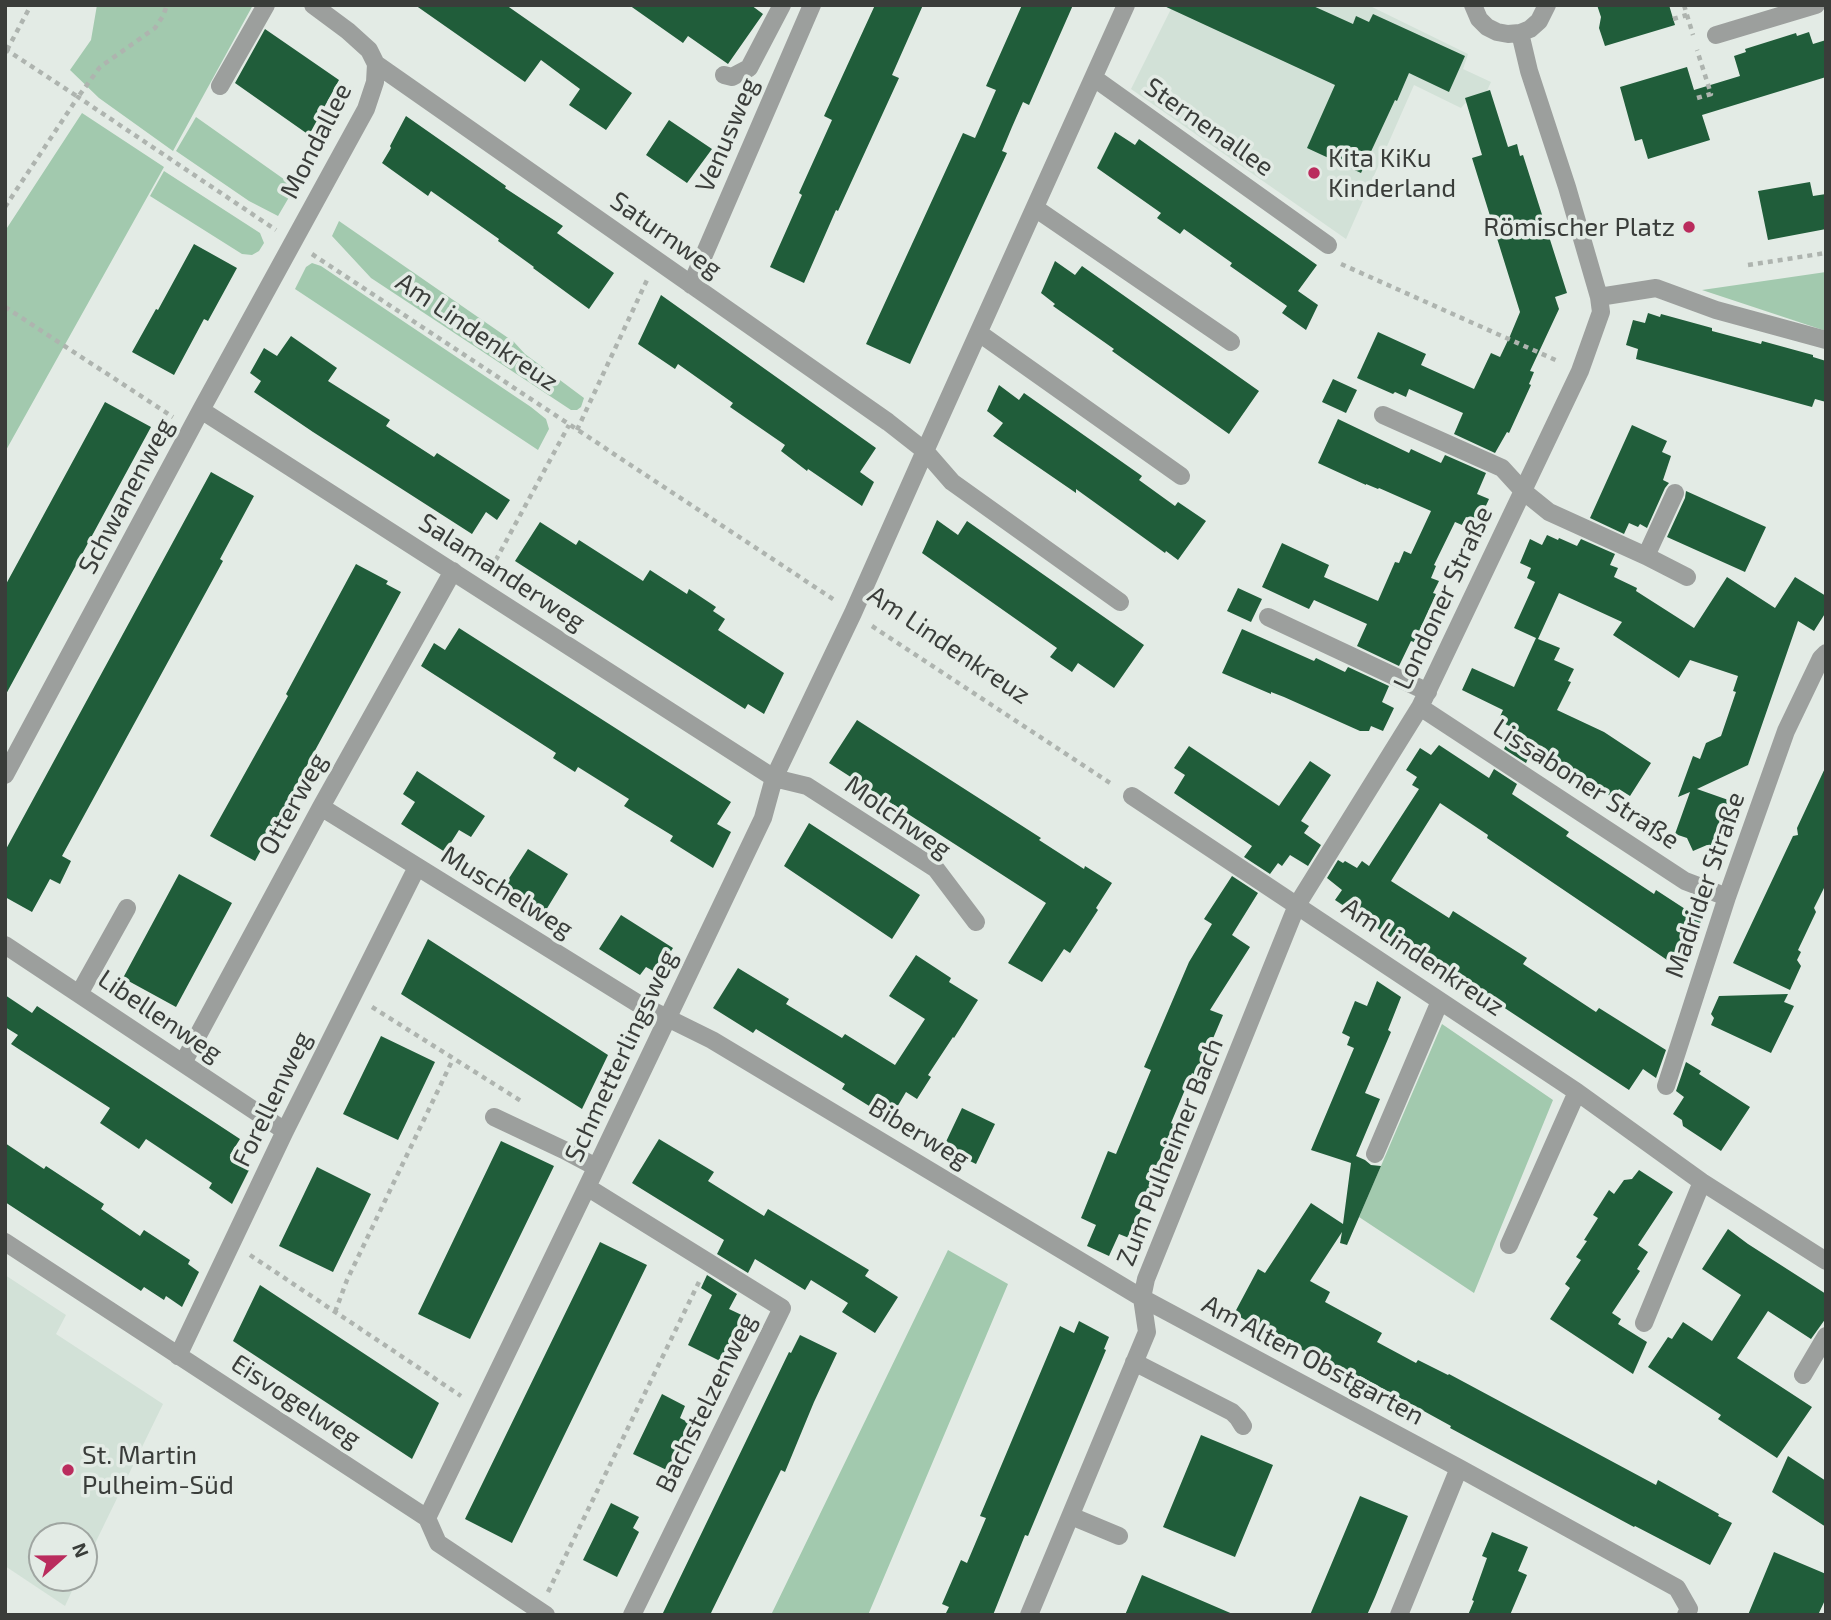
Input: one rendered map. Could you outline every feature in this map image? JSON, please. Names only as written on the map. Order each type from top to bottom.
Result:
[{"type":"street","points":[[220,86],[267,5]]},
{"type":"street","name":"Mondallee","points":[[293,242],[366,109],[375,82],[376,64],[369,50],[348,30],[313,5]]},
{"type":"street","points":[[724,75],[732,77],[749,68],[782,5]]},
{"type":"street","points":[[853,613],[1126,5]]},
{"type":"street","points":[[1473,5],[1479,19],[1487,27],[1508,34],[1530,29],[1539,21],[1547,5]]},
{"type":"street","points":[[1716,35],[1816,5]]},
{"type":"street","name":"Venusweg","points":[[691,285],[809,6]]},
{"type":"street","points":[[1520,33],[1529,71],[1599,297],[1656,288],[1716,310],[1826,341]]},
{"type":"street","name":"Saturnweg","points":[[376,64],[888,422],[925,451]]},
{"type":"street","name":"Sternenallee","points":[[1094,78],[1328,245]]},
{"type":"street","points":[[1035,208],[1231,342]]},
{"type":"street","name":"Schwanenweg","points":[[5,775],[293,242]]},
{"type":"street","name":"Londoner Straße","points":[[1297,905],[1424,699],[1580,371],[1601,312],[1599,297]]},
{"type":"street","points":[[979,332],[1181,476]]},
{"type":"street","name":"Salamanderweg","points":[[201,410],[774,778]]},
{"type":"street","points":[[1383,415],[1502,468],[1522,491],[1549,512],[1688,577]]},
{"type":"street","points":[[925,451],[952,482],[1120,602]]},
{"type":"street","points":[[1646,556],[1675,493]]},
{"type":"street","name":"Otterweg","points":[[183,1063],[321,807],[453,571]]},
{"type":"street","name":"Schmetterlingsweg","points":[[427,1518],[763,818],[774,778],[853,613]]},
{"type":"street","name":"Lissaboner Straße","points":[[1268,617],[1424,699],[1685,881],[1727,897]]},
{"type":"street","name":"Madrider Straße","points":[[1666,1086],[1727,897],[1786,731],[1821,658],[1826,653]]},
{"type":"street","name":"Molchweg","points":[[774,778],[807,786],[936,869],[976,922]]},
{"type":"street","name":"Am Lindenkreuz","points":[[1132,796],[1577,1092],[1702,1182],[1826,1261]]},
{"type":"street","name":"Muschelweg","points":[[321,807],[637,1003],[667,1018]]},
{"type":"street","name":"Forellenweg","points":[[178,1356],[285,1131],[417,867]]},
{"type":"street","name":"Zum Pulheimer Bach","points":[[1029,1615],[1147,1332],[1142,1298],[1146,1279],[1297,905]]},
{"type":"street","points":[[79,994],[127,908]]},
{"type":"street","name":"Libellenweg","points":[[5,945],[285,1131]]},
{"type":"street","points":[[1375,1154],[1440,1001]]},
{"type":"street","name":"Biberweg","points":[[667,1018],[712,1040],[1142,1298]]},
{"type":"street","points":[[1509,1245],[1577,1092]]},
{"type":"street","points":[[494,1117],[596,1167]]},
{"type":"street","points":[[1644,1323],[1702,1182]]},
{"type":"street","name":"Bachstelzenweg","points":[[587,1187],[782,1308],[632,1615]]},
{"type":"street","name":"Eisvogelweg","points":[[5,1242],[427,1518],[438,1543],[543,1612]]},
{"type":"street","name":"Am Alten Obstgarten","points":[[1142,1298],[1677,1588],[1689,1609],[1686,1615]]},
{"type":"street","points":[[1803,1375],[1826,1336]]},
{"type":"street","points":[[1134,1362],[1232,1412],[1243,1426]]},
{"type":"street","points":[[1399,1615],[1460,1468]]},
{"type":"street","points":[[1070,1516],[1119,1536]]},
{"type":"path","points":[[6,49],[32,5]]},
{"type":"path","points":[[5,207],[100,67],[155,28],[167,5]]},
{"type":"path","points":[[1673,19],[1687,15]]},
{"type":"path","name":"Am Lindenkreuz","points":[[6,49],[1064,754],[1132,796]]},
{"type":"path","points":[[1697,98],[1710,94]]},
{"type":"path","points":[[1328,245],[1332,259],[1580,371]]},
{"type":"path","points":[[1748,265],[1826,253]]},
{"type":"path","points":[[577,430],[657,260]]},
{"type":"path","points":[[5,307],[191,429]]},
{"type":"path","points":[[480,588],[569,425]]},
{"type":"path","points":[[353,995],[523,1102]]},
{"type":"path","points":[[335,1312],[347,1280],[453,1059]]},
{"type":"path","points":[[232,1243],[480,1408]]},
{"type":"path","points":[[543,1612],[709,1262]]},
{"type":"shaded area","name":"Kita KiKu Kinderland","points":[[1173,5],[1368,5],[1468,54],[1463,69],[1491,82],[1485,95],[1468,100],[1461,108],[1414,85],[1346,239],[1131,89]]},
{"type":"shaded area","name":"St. Martin Pulheim-Süd","points":[[5,1275],[66,1315],[56,1334],[163,1404],[98,1537],[98,1522],[28,1522],[28,1581],[5,1566]]},
{"type":"shaded area","name":"St. Martin Pulheim-Süd","points":[[44,1592],[72,1592],[65,1606]]},
{"type":"green space","points":[[97,5],[253,5],[173,151],[99,98],[70,70],[91,40]]},
{"type":"green space","points":[[82,113],[164,167],[5,452],[5,231]]},
{"type":"green space","points":[[196,117],[295,187],[278,216],[249,201],[176,151]]},
{"type":"green space","points":[[164,171],[260,233],[264,243],[259,251],[252,255],[242,254],[150,196]]},
{"type":"green space","points":[[339,221],[514,342],[525,354],[584,398],[581,407],[571,410],[371,278],[332,236]]},
{"type":"green space","points":[[312,263],[321,266],[546,419],[549,429],[538,450],[295,289],[306,267]]},
{"type":"green space","points":[[1826,272],[1826,331],[1702,290]]},
{"type":"green space","points":[[1442,1024],[1553,1100],[1474,1293],[1359,1217]]},
{"type":"green space","points":[[948,1250],[1008,1284],[868,1615],[771,1615]]},
{"type":"building","points":[[415,5],[506,5],[632,93],[606,130],[569,105],[580,89],[541,60],[525,82]]},
{"type":"building","points":[[629,5],[751,5],[763,14],[728,64],[688,36],[683,43]]},
{"type":"building","points":[[875,5],[923,5],[892,75],[899,78],[804,283],[770,267],[832,120],[824,116]]},
{"type":"building","points":[[1022,5],[1073,5],[1029,105],[1023,102],[1002,151],[1007,153],[910,364],[866,344],[963,133],[975,138],[996,90],[986,86]]},
{"type":"building","points":[[1162,5],[1311,5],[1353,24],[1356,16],[1369,22],[1373,14],[1465,56],[1449,92],[1409,73],[1361,173],[1307,148],[1335,85]]},
{"type":"building","points":[[1597,5],[1669,5],[1675,25],[1605,46],[1599,28],[1601,17]]},
{"type":"building","points":[[265,29],[339,80],[309,135],[235,83]]},
{"type":"building","points":[[1809,32],[1813,44],[1826,40],[1826,77],[1702,115],[1710,140],[1648,159],[1642,139],[1635,141],[1620,87],[1687,67],[1694,90],[1740,76],[1734,56],[1746,52],[1745,49],[1796,33],[1797,36]]},
{"type":"building","points":[[1490,90],[1508,147],[1517,144],[1520,156],[1523,155],[1567,293],[1555,297],[1559,309],[1530,371],[1534,372],[1529,384],[1531,385],[1509,433],[1507,432],[1495,453],[1454,434],[1463,413],[1409,389],[1406,397],[1357,378],[1378,332],[1426,354],[1421,365],[1474,389],[1491,353],[1500,357],[1510,336],[1520,312],[1472,158],[1482,155],[1465,98]]},
{"type":"building","points":[[406,116],[506,186],[505,188],[563,226],[557,233],[614,273],[589,309],[498,241],[499,239],[431,191],[428,196],[382,163]]},
{"type":"building","points":[[669,120],[712,149],[687,183],[646,155]]},
{"type":"building","points":[[1115,132],[1135,145],[1139,139],[1317,265],[1298,291],[1318,305],[1306,330],[1282,313],[1287,306],[1230,266],[1232,263],[1184,229],[1180,234],[1157,218],[1161,213],[1097,168]]},
{"type":"building","points":[[1810,182],[1813,196],[1826,194],[1826,229],[1768,240],[1758,191]]},
{"type":"building","points":[[194,244],[237,268],[208,321],[204,319],[174,375],[132,352]]},
{"type":"building","points":[[1055,261],[1075,275],[1082,266],[1259,391],[1229,434],[1053,306],[1055,304],[1041,293]]},
{"type":"building","points":[[661,295],[876,448],[860,472],[874,482],[862,506],[781,451],[785,445],[730,407],[733,403],[678,364],[675,369],[638,344]]},
{"type":"building","points":[[1648,313],[1660,317],[1661,314],[1761,344],[1762,341],[1826,361],[1826,402],[1815,399],[1812,407],[1636,359],[1638,349],[1626,345],[1633,320],[1645,323]]},
{"type":"building","points":[[291,336],[337,368],[328,381],[390,420],[386,426],[434,457],[437,453],[510,500],[497,520],[486,512],[472,534],[254,392],[261,381],[250,373],[264,348],[277,356]]},
{"type":"building","points":[[1333,379],[1357,390],[1346,413],[1322,402]]},
{"type":"building","points":[[999,385],[1019,400],[1024,393],[1142,476],[1139,480],[1175,506],[1178,502],[1206,521],[1178,560],[1076,489],[1076,493],[993,436],[1003,423],[987,411]]},
{"type":"building","points":[[105,402],[151,427],[5,696],[5,586]]},
{"type":"building","points":[[1338,419],[1409,453],[1411,449],[1441,463],[1445,455],[1486,473],[1477,494],[1489,499],[1478,523],[1466,517],[1462,525],[1455,522],[1434,565],[1436,566],[1431,578],[1439,581],[1433,593],[1436,594],[1414,642],[1411,641],[1399,666],[1357,646],[1367,624],[1314,600],[1309,609],[1262,587],[1282,543],[1329,565],[1324,577],[1378,601],[1395,562],[1399,563],[1404,551],[1411,554],[1431,511],[1318,463]]},
{"type":"building","points":[[1632,425],[1667,441],[1662,452],[1671,456],[1663,480],[1669,483],[1647,528],[1629,523],[1624,534],[1590,518]]},
{"type":"building","points":[[211,472],[254,496],[220,559],[223,561],[62,856],[71,861],[60,884],[50,879],[32,912],[5,897],[5,851]]},
{"type":"building","points":[[1686,491],[1766,527],[1745,572],[1667,537]]},
{"type":"building","points":[[937,520],[958,535],[967,521],[1144,645],[1114,688],[1078,663],[1072,672],[1050,657],[1057,648],[922,553]]},
{"type":"building","points":[[540,522],[576,545],[579,540],[643,581],[650,570],[687,594],[689,589],[716,607],[713,611],[725,619],[718,630],[784,673],[764,714],[748,704],[745,709],[515,561]]},
{"type":"building","points":[[1547,535],[1577,546],[1581,539],[1615,554],[1610,565],[1618,568],[1614,577],[1637,588],[1636,591],[1694,628],[1727,577],[1775,608],[1795,577],[1826,596],[1826,612],[1814,631],[1798,621],[1748,765],[1697,789],[1734,802],[1718,849],[1707,845],[1693,851],[1687,838],[1675,834],[1690,792],[1678,797],[1693,756],[1700,759],[1706,743],[1721,736],[1736,692],[1733,691],[1738,676],[1690,660],[1679,678],[1613,635],[1622,622],[1559,593],[1538,639],[1560,648],[1554,660],[1574,669],[1568,681],[1571,682],[1557,710],[1604,732],[1651,763],[1630,796],[1619,789],[1613,798],[1534,745],[1526,763],[1504,749],[1514,728],[1498,721],[1503,710],[1462,690],[1472,668],[1514,687],[1536,638],[1514,628],[1535,582],[1527,578],[1531,568],[1520,563],[1530,539],[1542,545]]},
{"type":"building","points":[[356,564],[388,581],[386,584],[401,592],[255,861],[210,836],[288,696],[286,694]]},
{"type":"building","points":[[1238,588],[1262,599],[1251,622],[1227,611]]},
{"type":"building","points":[[459,628],[731,802],[717,824],[731,832],[713,868],[670,841],[673,836],[624,806],[629,799],[578,767],[575,772],[553,758],[556,753],[421,666],[434,643],[445,650]]},
{"type":"building","points":[[1242,629],[1314,661],[1316,658],[1345,672],[1348,667],[1389,686],[1382,702],[1394,708],[1383,731],[1371,726],[1369,731],[1360,731],[1222,673]]},
{"type":"building","points":[[857,720],[1041,838],[1039,840],[1084,869],[1085,866],[1112,883],[1070,953],[1064,949],[1042,982],[1008,963],[1046,903],[829,763]]},
{"type":"building","points":[[1439,745],[1489,778],[1494,769],[1517,784],[1512,794],[1569,832],[1566,836],[1654,894],[1656,890],[1702,920],[1673,964],[1440,803],[1391,881],[1449,918],[1453,911],[1527,958],[1523,964],[1596,1012],[1599,1008],[1666,1050],[1656,1078],[1643,1069],[1629,1090],[1403,941],[1401,944],[1335,900],[1342,890],[1327,878],[1338,860],[1357,868],[1362,861],[1369,866],[1419,789],[1412,785],[1417,777],[1406,770],[1420,748],[1431,755]]},
{"type":"building","points":[[1189,746],[1279,806],[1310,761],[1331,775],[1301,821],[1309,826],[1304,833],[1321,845],[1308,866],[1290,855],[1282,866],[1278,863],[1270,874],[1244,857],[1252,846],[1174,793],[1185,775],[1174,768]]},
{"type":"building","points":[[1826,766],[1826,884],[1798,950],[1801,952],[1797,960],[1801,966],[1790,990],[1733,963],[1793,836],[1798,835],[1797,828]]},
{"type":"building","points":[[417,771],[485,816],[471,837],[459,830],[445,852],[401,824],[415,802],[403,794]]},
{"type":"building","points":[[809,823],[920,895],[892,939],[784,866]]},
{"type":"building","points":[[528,849],[568,874],[543,915],[502,889]]},
{"type":"building","points":[[179,874],[232,903],[176,1007],[123,978]]},
{"type":"building","points":[[1232,876],[1258,893],[1232,935],[1250,947],[1210,1010],[1223,1015],[1197,1076],[1192,1073],[1171,1123],[1175,1125],[1149,1183],[1152,1184],[1129,1238],[1119,1234],[1109,1256],[1087,1246],[1096,1225],[1081,1218],[1108,1151],[1116,1154],[1151,1070],[1144,1067],[1189,962],[1212,924],[1204,919]]},
{"type":"building","points":[[621,915],[673,948],[657,973],[646,967],[640,975],[599,949]]},
{"type":"building","points":[[428,939],[608,1055],[582,1109],[401,994]]},
{"type":"building","points":[[916,955],[951,978],[949,982],[978,1000],[928,1075],[931,1077],[917,1099],[906,1092],[890,1119],[842,1089],[845,1084],[756,1029],[753,1033],[713,1008],[738,968],[789,999],[786,1004],[842,1038],[845,1034],[895,1065],[925,1019],[889,996]]},
{"type":"building","points":[[1377,981],[1401,997],[1388,1030],[1391,1032],[1365,1093],[1380,1099],[1356,1156],[1371,1165],[1381,1166],[1347,1245],[1340,1243],[1342,1232],[1310,1281],[1330,1292],[1325,1302],[1382,1333],[1377,1342],[1416,1363],[1418,1360],[1449,1374],[1656,1485],[1658,1480],[1732,1523],[1710,1565],[1450,1428],[1451,1426],[1360,1376],[1358,1379],[1234,1314],[1258,1269],[1265,1273],[1311,1203],[1343,1224],[1351,1163],[1311,1150],[1354,1048],[1347,1045],[1350,1037],[1342,1033],[1355,1001],[1367,1006]]},
{"type":"building","points":[[1788,994],[1784,1002],[1794,1006],[1771,1053],[1711,1025],[1714,1018],[1711,1014],[1719,996]]},
{"type":"building","points":[[5,995],[32,1013],[37,1006],[240,1139],[230,1155],[250,1168],[232,1204],[209,1188],[212,1183],[146,1139],[139,1149],[100,1123],[110,1108],[11,1044],[18,1035],[5,1027]]},
{"type":"building","points":[[381,1036],[435,1062],[398,1140],[343,1114]]},
{"type":"building","points":[[1686,1062],[1701,1071],[1699,1074],[1750,1107],[1721,1151],[1683,1126],[1682,1120],[1673,1114],[1684,1097],[1676,1091]]},
{"type":"building","points":[[962,1108],[995,1124],[976,1164],[943,1148]]},
{"type":"building","points":[[659,1139],[714,1172],[708,1181],[764,1216],[768,1209],[869,1270],[865,1276],[898,1297],[875,1333],[842,1312],[848,1303],[811,1280],[805,1290],[755,1259],[748,1273],[717,1254],[724,1240],[632,1183]]},
{"type":"building","points":[[501,1141],[554,1166],[470,1339],[418,1314]]},
{"type":"building","points":[[5,1143],[104,1204],[101,1209],[140,1236],[144,1230],[190,1260],[188,1264],[199,1272],[182,1307],[166,1296],[164,1300],[144,1287],[141,1291],[5,1202]]},
{"type":"building","points":[[317,1167],[371,1194],[333,1272],[279,1246]]},
{"type":"building","points":[[1639,1170],[1673,1192],[1638,1245],[1648,1252],[1637,1269],[1640,1271],[1612,1313],[1621,1319],[1618,1324],[1647,1342],[1633,1374],[1550,1319],[1570,1288],[1565,1284],[1581,1260],[1576,1257],[1598,1218],[1593,1215],[1609,1190],[1614,1194],[1624,1180],[1632,1179]]},
{"type":"building","points":[[1728,1229],[1826,1294],[1826,1318],[1811,1339],[1768,1311],[1737,1358],[1812,1407],[1777,1458],[1718,1419],[1721,1415],[1648,1367],[1668,1337],[1672,1339],[1683,1322],[1712,1341],[1741,1295],[1702,1269]]},
{"type":"building","points":[[600,1242],[647,1265],[512,1543],[465,1519]]},
{"type":"building","points":[[707,1275],[737,1294],[729,1309],[748,1318],[726,1364],[688,1345],[712,1295],[701,1288]]},
{"type":"building","points":[[260,1285],[439,1403],[412,1459],[233,1341]]},
{"type":"building","points":[[1079,1321],[1109,1337],[1104,1349],[1106,1350],[993,1615],[945,1615],[949,1607],[942,1604],[961,1560],[967,1563],[986,1518],[980,1516],[1060,1326],[1074,1333]]},
{"type":"building","points":[[800,1335],[837,1353],[785,1472],[781,1470],[710,1615],[662,1615],[789,1352],[791,1353]]},
{"type":"building","points":[[662,1394],[685,1406],[680,1418],[695,1426],[673,1473],[633,1454]]},
{"type":"building","points":[[1201,1435],[1273,1465],[1235,1557],[1163,1527]]},
{"type":"building","points":[[1788,1456],[1826,1481],[1826,1527],[1772,1492]]},
{"type":"building","points":[[1360,1496],[1408,1516],[1375,1597],[1367,1615],[1310,1615]]},
{"type":"building","points":[[611,1503],[639,1517],[633,1528],[639,1532],[617,1577],[583,1560]]},
{"type":"building","points":[[1492,1532],[1528,1547],[1518,1571],[1527,1575],[1510,1615],[1468,1615],[1487,1558],[1482,1556]]},
{"type":"building","points":[[1774,1552],[1826,1574],[1826,1598],[1818,1615],[1748,1615]]},
{"type":"building","points":[[1142,1575],[1235,1615],[1125,1615]]},
{"type":"place","name":"Kita KiKu Kinderland","points":[[1314,173]]},
{"type":"place","name":"Römischer Platz","points":[[1689,227]]},
{"type":"place","name":"St. Martin Pulheim-Süd","points":[[68,1470]]}]
